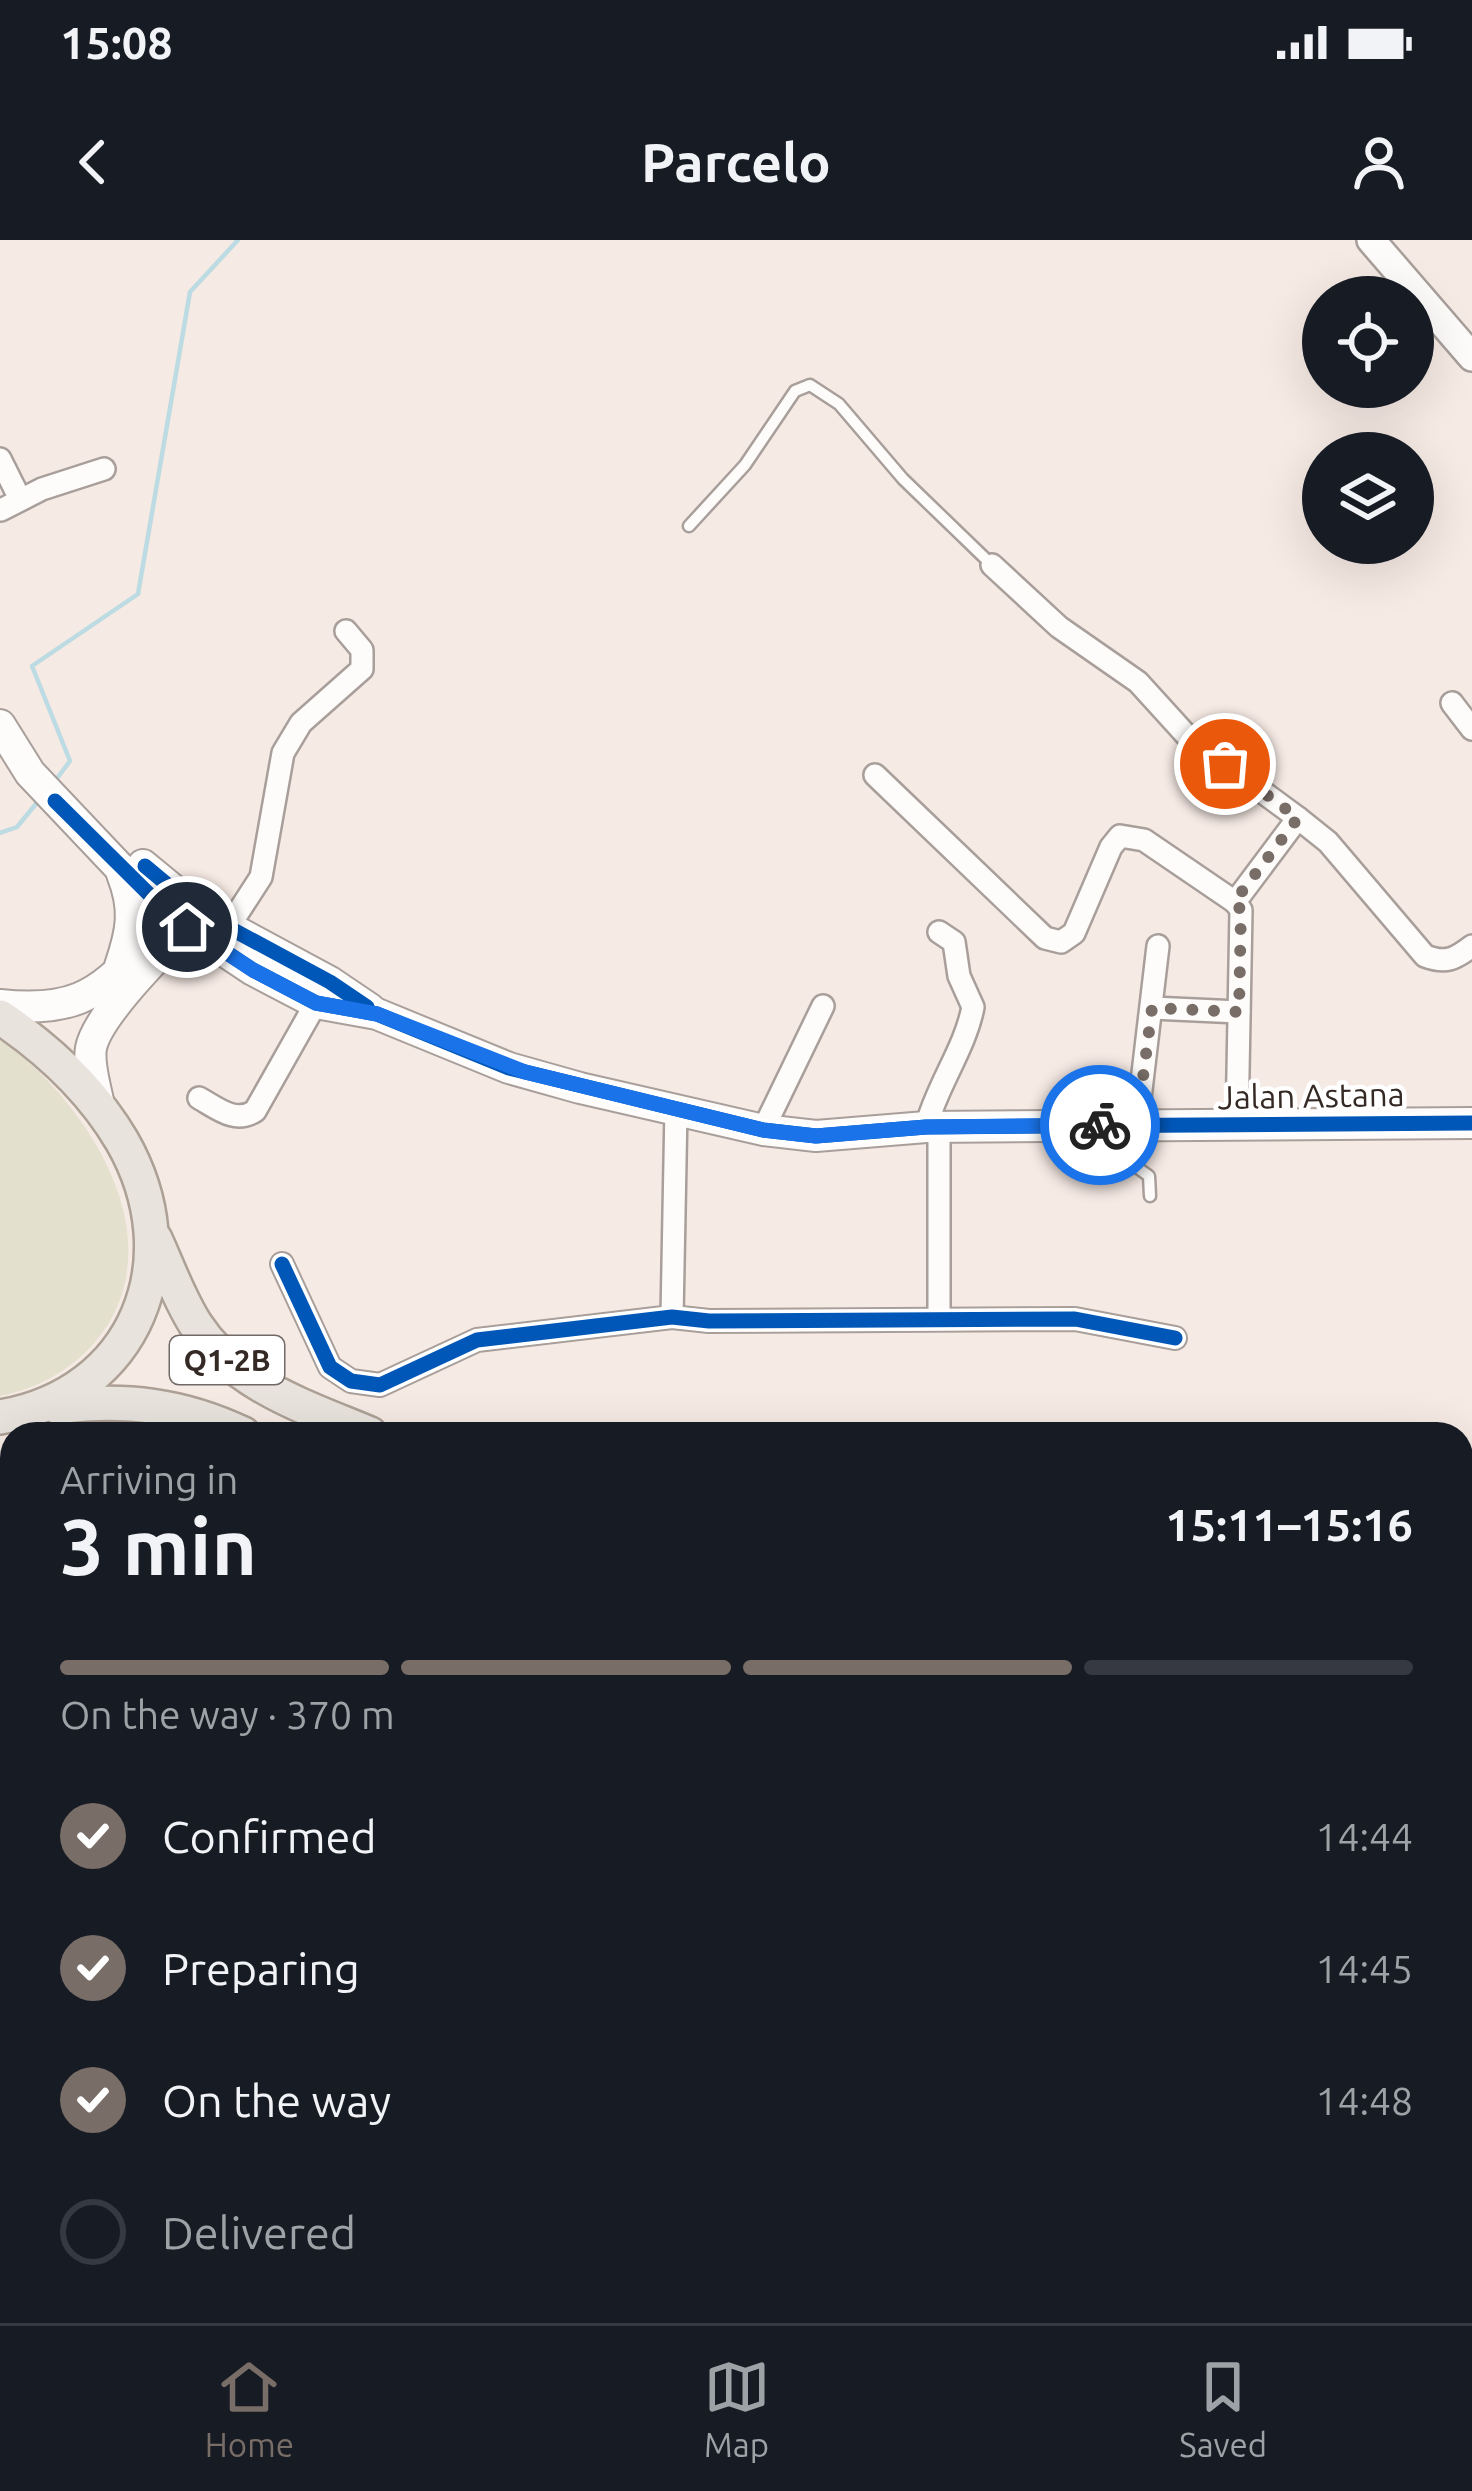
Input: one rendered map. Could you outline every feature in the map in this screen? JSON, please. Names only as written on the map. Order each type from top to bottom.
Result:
[{"type":"main road","name":"Jalan Astana","points":[[6,734],[118,867],[185,913],[253,970],[316,1003],[377,1014]]},
{"type":"main road","name":"Jalan Astana","points":[[60,796],[130,854],[185,913],[228,928],[330,982],[377,1014],[509,1068],[763,1130],[816,1136],[932,1127],[1472,1123]]},
{"type":"main road","points":[[118,867],[132,899],[133,927],[118,972]]},
{"type":"main road","points":[[99,1106],[91,1048],[100,1027],[185,913]]},
{"type":"main road","points":[[0,1005],[44,1008],[76,1002],[185,913]]},
{"type":"main road","points":[[152,963],[194,949],[211,950],[253,970]]},
{"type":"main road","points":[[0,1017],[47,1053],[99,1106],[133,1163],[152,1235],[152,1272],[137,1317],[118,1352],[76,1391],[13,1415]]},
{"type":"main road","name":"Q1-2B","points":[[147,1221],[195,1324],[214,1348],[271,1393],[341,1422]]},
{"type":"main road","points":[[13,1415],[103,1401],[143,1402],[213,1422]]},
{"type":"street","points":[[1371,240],[1472,357]]},
{"type":"street","points":[[0,459],[11,505],[104,469]]},
{"type":"street","points":[[992,565],[1059,627],[1138,682],[1188,737],[1328,842],[1425,956],[1454,960],[1472,946]]},
{"type":"street","points":[[228,928],[261,877],[283,753],[301,723],[362,669],[362,650],[346,631]]},
{"type":"street","points":[[1452,704],[1472,729]]},
{"type":"street","points":[[875,775],[1046,938],[1061,942],[1074,933],[1120,836],[1144,840],[1234,902],[1241,910],[1237,1126]]},
{"type":"street","points":[[1234,902],[1298,818]]},
{"type":"street","points":[[939,932],[954,942],[959,976],[973,1007],[961,1043],[933,1097],[939,1318]]},
{"type":"street","points":[[1137,1124],[1158,946]]},
{"type":"street","points":[[199,1098],[232,1116],[246,1117],[255,1111],[316,1003]]},
{"type":"street","points":[[763,1130],[823,1006]]},
{"type":"street","points":[[1152,1008],[1239,1012]]},
{"type":"street","points":[[671,1317],[676,1109]]},
{"type":"street","points":[[282,1264],[330,1367],[351,1381],[380,1385],[477,1340],[671,1317],[709,1321],[1075,1318],[1175,1338]]},
{"type":"lane","points":[[688,526],[745,465],[795,391],[810,385],[839,404],[903,479],[992,565]]},
{"type":"lane","points":[[1135,1166],[1137,1124]]},
{"type":"lane","points":[[1114,1165],[1135,1166],[1149,1176],[1150,1196]]},
{"type":"shaded area","points":[[0,1040],[33,1066],[91,1136],[112,1177],[125,1219],[128,1262],[119,1303],[86,1352],[52,1377],[0,1396]]},
{"type":"waterway","points":[[55,781],[70,761],[32,666],[138,594],[190,292],[238,240]]},
{"type":"waterway","points":[[0,833],[17,827],[40,799]]},
{"type":"cycle path","points":[[55,801],[169,914],[253,970],[316,1003],[377,1014],[509,1068],[763,1130],[816,1136],[926,1127],[1472,1123]]},
{"type":"cycle path","points":[[145,866],[200,912],[367,1007]]},
{"type":"cycle path","points":[[282,1264],[330,1367],[351,1381],[380,1385],[477,1340],[672,1317],[709,1321],[1075,1319],[1175,1338]]},
{"type":"way so far","points":[[1100,1125],[1137,1124],[1152,1008],[1239,1012],[1241,910],[1234,902],[1298,818],[1225,764]]},
{"type":"route","points":[[187,927],[316,1003],[377,1014],[509,1068],[763,1130],[816,1136],[926,1127],[1100,1125]]}]
